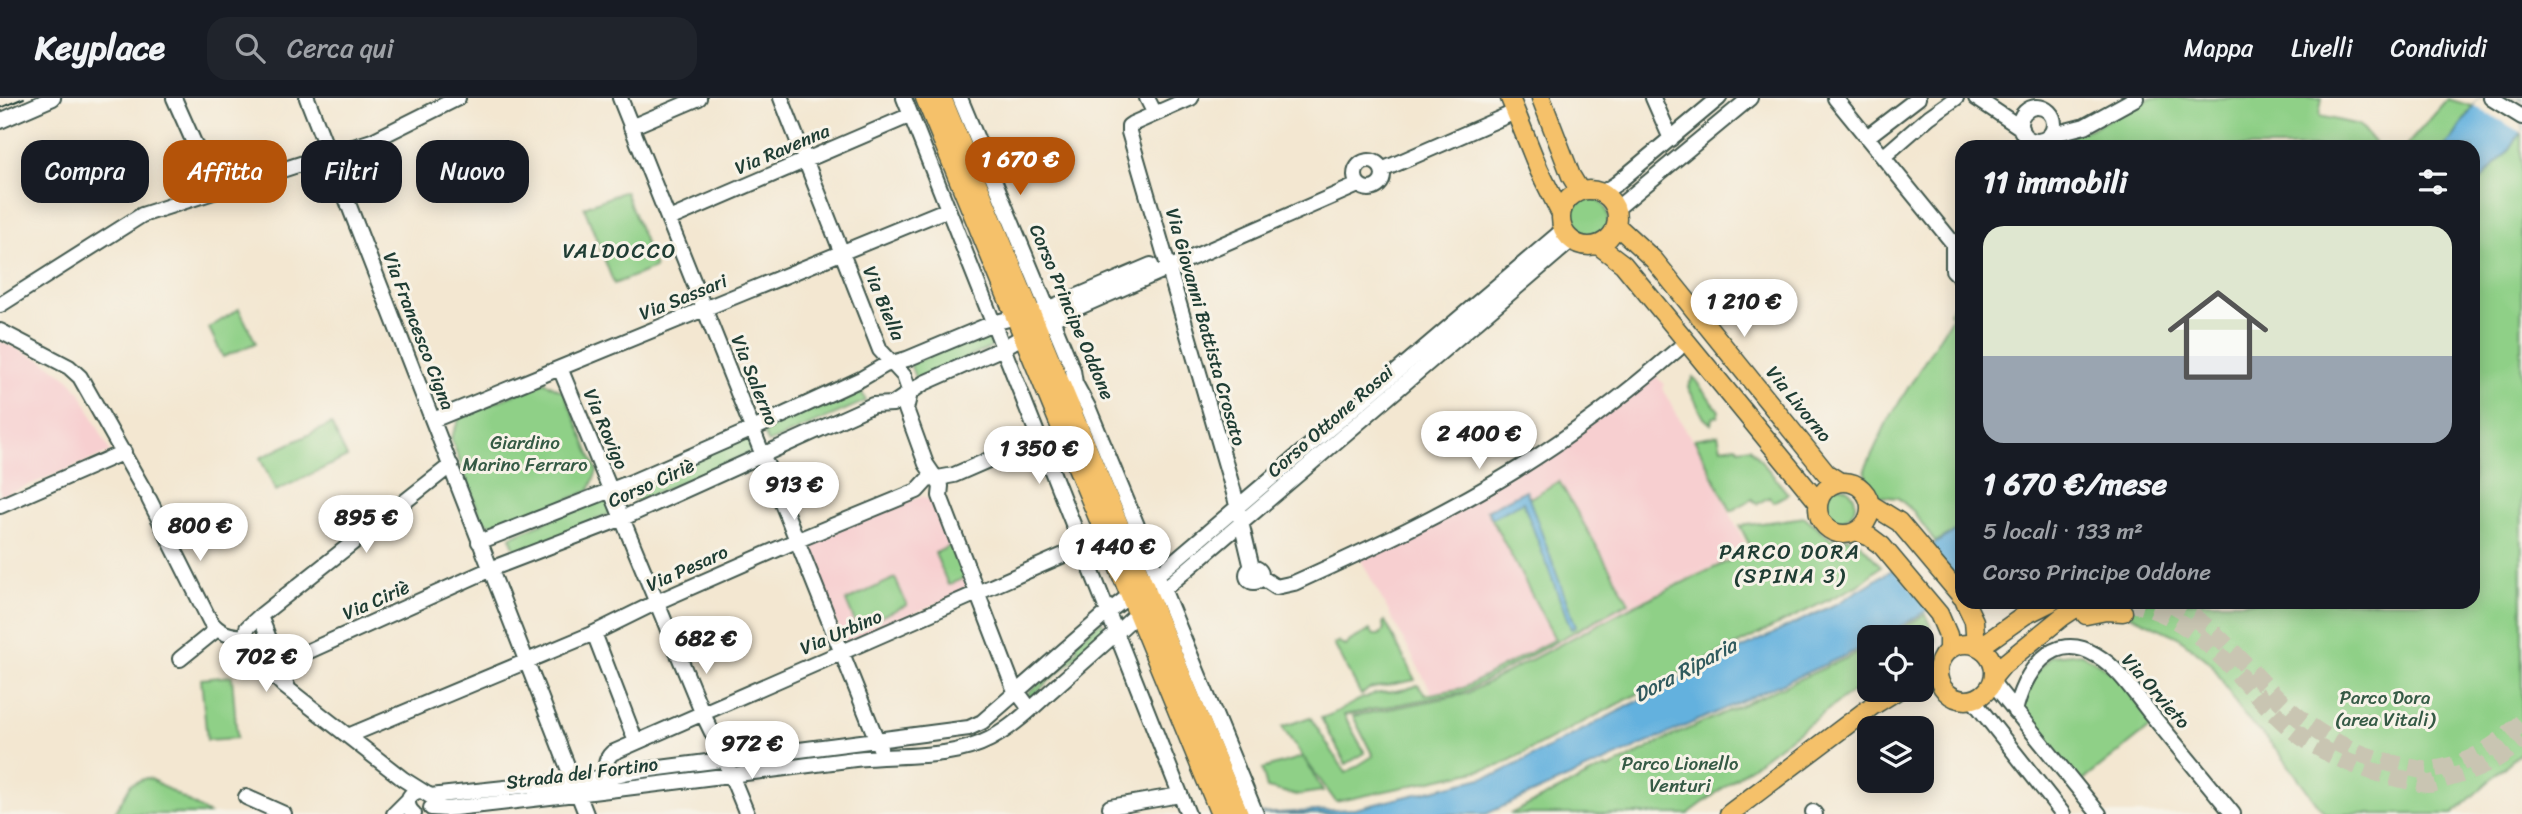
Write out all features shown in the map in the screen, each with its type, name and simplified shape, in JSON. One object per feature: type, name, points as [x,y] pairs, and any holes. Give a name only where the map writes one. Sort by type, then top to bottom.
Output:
[{"type":"main road","name":"Corso Principe Oddone","points":[[925,98],[1034,321]]},
{"type":"main road","name":"Corso Principe Oddone","points":[[943,98],[1143,585],[1157,596],[1232,807]]},
{"type":"main road","points":[[1541,98],[1571,176],[1580,191]]},
{"type":"main road","points":[[1512,105],[1565,228],[1585,246],[1598,245],[1610,237],[1616,217],[1611,200],[1593,190],[1580,191],[1568,200],[1565,228]]},
{"type":"main road","name":"Via Livorno","points":[[1616,217],[1654,260],[1826,473],[1840,482]]},
{"type":"main road","points":[[1598,245],[1623,264],[1818,502]]},
{"type":"main road","points":[[1840,482],[1859,486],[1870,504],[1868,519],[1856,531],[1839,534],[1827,528],[1819,517],[1818,502],[1826,489],[1840,482]]},
{"type":"main road","points":[[1870,504],[1894,517],[1955,588]]},
{"type":"main road","points":[[1856,531],[1876,541],[1939,614],[1948,635],[1944,655],[1934,677]]},
{"type":"main road","name":"Corso Principe Oddone","points":[[1143,585],[1137,615],[1232,807]]},
{"type":"main road","points":[[1968,609],[1974,621],[1976,646],[1988,655],[1992,662],[1993,679]]},
{"type":"main road","points":[[1974,621],[1983,628],[1992,629],[2022,609]]},
{"type":"main road","points":[[1934,661],[1962,644],[1976,646],[1987,642],[2037,609]]},
{"type":"main road","points":[[1934,684],[1956,698],[1973,699],[1987,692],[2003,665],[2074,609]]},
{"type":"main road","points":[[2053,626],[2094,612],[2123,612]]},
{"type":"main road","points":[[1715,814],[1861,702]]},
{"type":"main road","points":[[1729,814],[1878,702]]},
{"type":"street","points":[[0,121],[53,98]]},
{"type":"street","points":[[174,98],[193,140]]},
{"type":"street","name":"Via Francesco Cigna","points":[[299,98],[318,140]]},
{"type":"street","name":"Via Francesco Cigna","points":[[307,98],[321,140]]},
{"type":"street","points":[[374,140],[458,98]]},
{"type":"street","name":"Via Salerno","points":[[620,98],[883,756]]},
{"type":"street","points":[[631,127],[699,98]]},
{"type":"street","name":"Via Biella","points":[[781,98],[880,350],[904,376],[911,393],[906,409],[926,464],[941,486],[940,496],[1016,691],[1030,709]]},
{"type":"street","points":[[904,98],[1188,813]]},
{"type":"street","name":"Corso Principe Oddone","points":[[960,98],[1034,321],[1073,370],[1075,383],[1088,407],[1143,585]]},
{"type":"street","points":[[1147,98],[1155,114],[1191,98]]},
{"type":"street","points":[[1653,98],[1671,139]]},
{"type":"street","points":[[1602,193],[1719,98]]},
{"type":"street","points":[[1616,217],[1750,98]]},
{"type":"street","points":[[1835,98],[1955,248]]},
{"type":"street","points":[[1867,138],[1918,98]]},
{"type":"street","points":[[1883,157],[1929,117],[1956,98]]},
{"type":"street","points":[[1976,98],[2034,139],[2085,126],[2136,98]]},
{"type":"street","points":[[1989,98],[2004,108],[2042,108],[2061,119],[2072,120],[2107,113]]},
{"type":"street","points":[[2491,98],[2522,117]]},
{"type":"street","points":[[1382,170],[1512,105]]},
{"type":"street","points":[[2028,109],[2021,120],[2034,139]]},
{"type":"street","name":"Via Giovanni Battista Crosato","points":[[1155,114],[1132,124],[1128,129],[1256,572],[1276,587],[1294,583],[1456,505],[1552,447],[1678,349]]},
{"type":"street","points":[[2034,139],[2053,129],[2051,114]]},
{"type":"street","name":"Via Ravenna","points":[[669,219],[911,115]]},
{"type":"street","points":[[1364,162],[1377,164],[1382,170],[1383,178],[1377,187],[1364,189],[1357,181],[1358,167],[1364,162]]},
{"type":"street","points":[[1034,321],[1357,181]]},
{"type":"street","points":[[0,305],[142,215],[177,203]]},
{"type":"street","name":"Via Francesco Cigna","points":[[345,203],[586,814]]},
{"type":"street","name":"Via Sassari","points":[[433,421],[948,209]]},
{"type":"street","name":"Corso Ottone Rosai","points":[[1108,611],[1237,507],[1565,228]]},
{"type":"street","name":"Corso Ottone Rosai","points":[[1117,634],[1565,228]]},
{"type":"street","name":"Corso Ciriè","points":[[480,542],[611,491],[753,429],[891,362],[907,359],[993,323],[1034,321]]},
{"type":"street","name":"Corso Ciriè","points":[[490,569],[623,517],[873,405],[894,404],[924,383],[1003,348],[1034,321]]},
{"type":"street","points":[[0,331],[73,370],[91,393],[115,443],[124,452],[203,608],[217,629],[232,637],[246,637]]},
{"type":"street","name":"Via Rovigo","points":[[560,368],[747,814]]},
{"type":"street","name":"Via Pesaro","points":[[348,736],[594,633],[797,540],[917,491],[927,480],[954,475],[1039,438]]},
{"type":"street","points":[[0,506],[124,452]]},
{"type":"street","points":[[394,814],[420,803],[403,779],[288,688],[246,637],[247,628],[450,465]]},
{"type":"street","name":"Via Urbino","points":[[610,783],[606,766],[607,758],[612,753],[1082,547]]},
{"type":"street","name":"Via Ciriè","points":[[272,667],[490,569]]},
{"type":"street","name":"Strada del Fortino","points":[[610,783],[629,772],[969,729],[982,722],[1108,611]]},
{"type":"street","points":[[260,616],[278,659],[272,667]]},
{"type":"street","points":[[180,659],[217,629]]},
{"type":"street","points":[[594,633],[636,742]]},
{"type":"street","name":"Strada del Fortino","points":[[420,803],[610,783],[731,775],[883,756],[953,751],[972,746],[1003,731],[1117,634]]},
{"type":"street","name":"Via Orvieto","points":[[2015,712],[2025,680],[2032,668],[2050,653],[2072,648],[2097,655],[2120,675],[2233,814]]},
{"type":"street","points":[[1993,679],[2015,712],[2099,814]]},
{"type":"street","points":[[1973,699],[2063,814]]},
{"type":"street","points":[[1110,807],[1181,795]]},
{"type":"street","points":[[246,797],[284,814]]},
{"type":"street","name":"Corso Principe Oddone","points":[[1232,807],[1256,814]]},
{"type":"shaded area","points":[[0,341],[44,361],[70,380],[81,393],[110,452],[0,497]]},
{"type":"shaded area","points":[[1654,374],[1664,385],[1662,387],[1681,422],[1692,440],[1694,439],[1748,550],[1632,605],[1464,692],[1434,697],[1360,558],[1413,530]]},
{"type":"shaded area","points":[[922,496],[938,504],[970,589],[845,643],[809,557],[818,538]]},
{"type":"green space","points":[[2150,98],[2322,98],[2319,116],[2359,125],[2372,140],[2052,140],[2090,129]]},
{"type":"green space","points":[[2448,99],[2472,106],[2451,140],[2411,140]]},
{"type":"green space","name":"Parco Dora (area Vitali)","points":[[2521,132],[2522,751],[2453,814],[2325,814],[2278,751],[2241,712],[2211,663],[2178,637],[2119,609],[2480,609],[2480,181],[2509,150]]},
{"type":"green space","points":[[625,191],[655,268],[614,284],[584,207]]},
{"type":"green space","points":[[1588,198],[1602,204],[1608,218],[1602,232],[1588,238],[1574,232],[1568,218],[1574,204]]},
{"type":"green space","points":[[1955,303],[1955,531],[1935,542],[1913,511],[1898,498],[1879,496],[1869,484],[1865,469],[1887,422],[1952,317],[1949,312]]},
{"type":"green space","points":[[239,309],[256,343],[223,357],[209,328]]},
{"type":"green space","points":[[986,332],[992,347],[916,380],[910,364]]},
{"type":"green space","points":[[1693,377],[1719,411],[1717,416],[1712,418],[1711,424],[1704,418],[1688,387]]},
{"type":"green space","name":"Giardino Marino Ferraro","points":[[544,382],[564,392],[597,471],[589,491],[500,527],[482,521],[451,438],[460,417]]},
{"type":"green space","points":[[858,384],[866,401],[768,443],[761,426]]},
{"type":"green space","points":[[331,424],[347,457],[276,491],[260,458]]},
{"type":"green space","points":[[748,434],[755,450],[636,502],[628,485]]},
{"type":"green space","points":[[1718,435],[1721,448],[1750,447],[1788,494],[1773,502],[1769,497],[1757,504],[1752,499],[1731,511],[1694,439]]},
{"type":"green space","points":[[1559,481],[1629,602],[1464,692],[1344,715],[1365,753],[1346,764],[1321,718],[1374,694],[1418,685],[1425,695],[1463,688],[1555,639],[1487,510],[1526,490],[1530,498]]},
{"type":"green space","points":[[1838,486],[1850,491],[1855,503],[1850,515],[1838,520],[1826,515],[1821,503],[1826,491]]},
{"type":"green space","points":[[607,495],[614,512],[517,554],[510,537]]},
{"type":"green space","points":[[1805,517],[1831,539],[1855,538],[1881,566],[1859,585],[1647,689],[1499,766],[1336,802],[1304,758],[1323,791],[1296,795],[1267,788],[1262,769],[1303,757],[1282,727],[1310,717],[1346,773],[1373,756],[1353,716],[1466,694],[1631,607],[1752,550],[1740,526]]},
{"type":"green space","points":[[952,545],[965,578],[948,585],[935,553]]},
{"type":"green space","points":[[895,578],[907,605],[857,627],[846,601]]},
{"type":"green space","points":[[1925,614],[1930,625],[1908,625]]},
{"type":"green space","points":[[1102,621],[1108,637],[1084,659],[1083,651],[1030,698],[1027,694],[1077,650],[1076,642]]},
{"type":"green space","points":[[1385,621],[1415,680],[1369,689],[1361,695],[1334,644],[1339,641],[1346,646],[1370,630],[1374,635],[1379,635],[1384,630]]},
{"type":"green space","name":"Parco Lionello Venturi","points":[[1857,653],[1857,689],[1688,814],[1510,814],[1668,738]]},
{"type":"green space","points":[[2081,653],[2116,675],[2153,725],[2079,784],[2019,711],[2025,685],[2051,656]]},
{"type":"green space","points":[[232,676],[237,738],[207,740],[201,679]]},
{"type":"green space","points":[[146,778],[209,814],[114,814],[131,784]]},
{"type":"water","points":[[2479,98],[2522,98],[2522,130],[2509,150],[2480,181],[2480,140],[2451,140]]},
{"type":"water","points":[[1526,490],[1576,627],[1571,629],[1523,502],[1492,518],[1487,510]]},
{"type":"water","points":[[1955,531],[1955,592],[1903,625],[1857,625],[1857,650],[1486,814],[1259,814],[1355,809],[1498,774],[1703,667],[1838,603]]},
{"type":"pier","points":[[2478,98],[2522,100],[2522,133],[2474,106]]},
{"type":"pier","points":[[1927,543],[1955,582],[1955,596],[1931,611],[1891,566]]},
{"type":"tunnel","points":[[2153,609],[2176,620],[2215,650],[2268,706],[2300,735],[2328,753],[2359,766],[2430,784],[2488,763],[2506,753],[2522,739]]},
{"type":"tunnel","points":[[2181,609],[2221,640],[2281,702],[2309,726],[2349,749],[2393,764],[2421,770],[2455,765],[2480,754],[2522,722]]},
{"type":"tram line","points":[[0,108],[24,98]]},
{"type":"district","name":"VALDOCCO","points":[[620,251]]},
{"type":"district","name":"PARCO DORA (SPINA 3)","points":[[1790,564]]},
{"type":"water label","name":"Dora Riparia","points":[[1685,670]]}]
